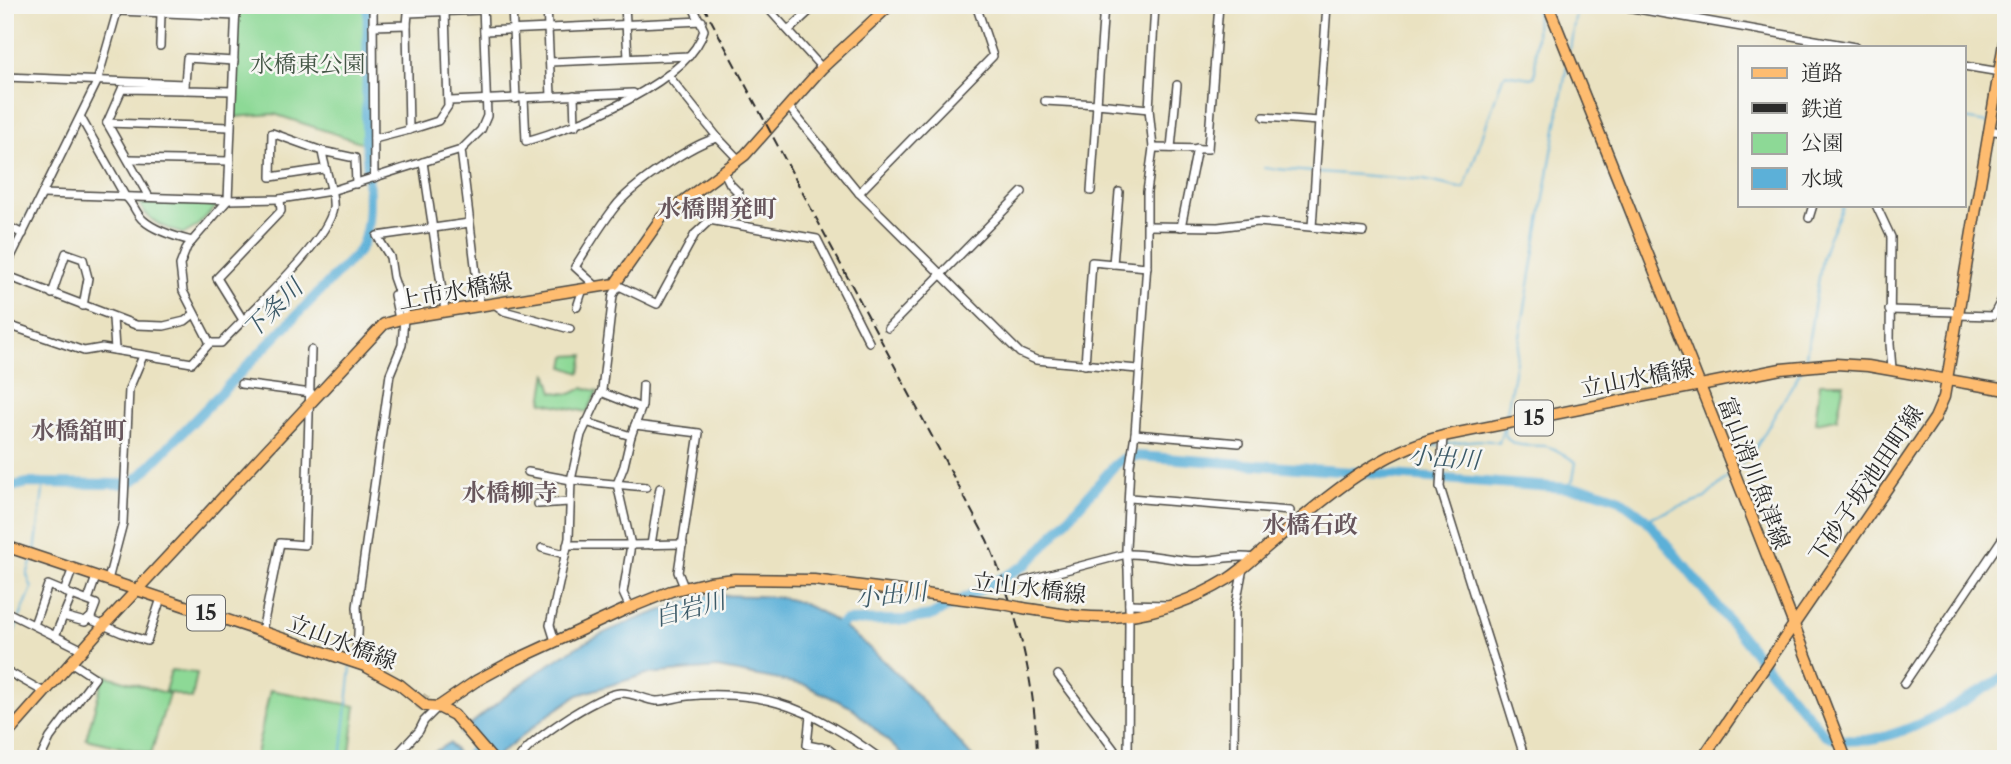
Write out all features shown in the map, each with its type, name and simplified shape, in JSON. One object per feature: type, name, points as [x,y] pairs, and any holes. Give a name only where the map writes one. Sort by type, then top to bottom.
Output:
[{"type":"main road","points":[[616,286],[662,217],[738,160],[771,127],[822,68],[890,5]]},
{"type":"main road","name":"富山滑川魚津線","points":[[1548,5],[1733,466],[1845,756]]},
{"type":"main road","name":"下砂子坂池田町線","points":[[1702,759],[1936,418],[1949,380],[1957,313],[1989,130],[2002,72],[2006,31]]},
{"type":"main road","name":"上市水橋線","points":[[5,737],[311,398],[384,324],[403,318],[616,286]]},
{"type":"main road","name":"立山水橋線","points":[[5,546],[353,662],[377,671],[426,706],[439,707],[476,681],[555,641],[684,587],[735,579],[814,580],[1082,616],[1122,616],[1171,605],[1206,592],[1243,567],[1341,487],[1374,464],[1417,442],[1797,367],[1836,364],[1892,369],[2006,390]]},
{"type":"main road","points":[[439,707],[454,715],[492,759]]},
{"type":"street","points":[[5,9],[12,5]]},
{"type":"street","points":[[210,343],[180,284],[183,256],[192,241],[229,200],[236,5]]},
{"type":"street","points":[[371,180],[374,139],[373,5]]},
{"type":"street","points":[[512,5],[526,141],[575,126],[668,75],[689,56],[702,39],[702,21],[692,5]]},
{"type":"street","points":[[547,5],[551,96]]},
{"type":"street","points":[[625,5],[628,58]]},
{"type":"street","points":[[765,5],[822,68]]},
{"type":"street","points":[[789,30],[816,5]]},
{"type":"street","points":[[859,193],[993,56],[976,5]]},
{"type":"street","points":[[1091,191],[1104,5]]},
{"type":"street","points":[[1155,5],[1149,109],[1153,148],[1147,192],[1147,267],[1135,434],[1130,465],[1126,554],[1129,606],[1171,605]]},
{"type":"street","points":[[1153,148],[1208,149],[1219,5]]},
{"type":"street","points":[[1312,227],[1327,5]]},
{"type":"street","points":[[1615,5],[1849,46]]},
{"type":"street","points":[[5,269],[97,82],[119,8],[161,14],[236,16]]},
{"type":"street","points":[[42,194],[280,199],[357,184],[461,150],[481,130],[487,116],[483,8],[445,12],[408,9],[409,130]]},
{"type":"street","points":[[374,139],[438,121],[450,101],[445,12]]},
{"type":"street","points":[[160,46],[161,14]]},
{"type":"street","points":[[484,32],[702,21]]},
{"type":"street","points":[[373,26],[407,25]]},
{"type":"street","points":[[550,62],[689,56]]},
{"type":"street","points":[[185,87],[187,58],[234,61]]},
{"type":"street","points":[[1966,66],[2002,72]]},
{"type":"street","points":[[668,75],[738,160]]},
{"type":"street","points":[[5,77],[232,91]]},
{"type":"street","points":[[1171,148],[1177,85]]},
{"type":"street","points":[[107,122],[122,89],[185,87]]},
{"type":"street","points":[[450,101],[638,93]]},
{"type":"street","points":[[573,95],[575,126]]},
{"type":"street","points":[[1045,101],[1149,109]]},
{"type":"street","points":[[788,106],[859,193],[1020,353],[1036,360],[1138,369]]},
{"type":"street","points":[[1264,117],[1319,121]]},
{"type":"street","points":[[81,118],[125,196],[132,201],[142,220],[165,232],[192,241]]},
{"type":"street","points":[[107,122],[230,127]]},
{"type":"street","points":[[107,122],[149,197]]},
{"type":"street","points":[[1989,130],[2006,133]]},
{"type":"street","points":[[324,169],[271,177],[272,133],[322,151],[355,159],[357,184]]},
{"type":"street","points":[[597,287],[575,267],[616,205],[690,149],[718,138]]},
{"type":"street","points":[[1181,227],[1197,148]]},
{"type":"street","points":[[461,150],[480,306]]},
{"type":"street","points":[[5,324],[84,351],[102,348],[192,363],[210,343],[221,343],[325,230],[334,205],[322,151]]},
{"type":"street","points":[[129,159],[229,162]]},
{"type":"street","points":[[423,162],[446,311]]},
{"type":"street","points":[[555,641],[550,625],[566,550],[570,480],[586,422],[601,392],[616,286],[657,304],[695,234],[739,193],[724,172]]},
{"type":"street","points":[[888,328],[1023,192]]},
{"type":"street","points":[[1113,264],[1119,192]]},
{"type":"street","points":[[243,320],[217,278],[281,211],[280,199]]},
{"type":"street","points":[[1809,218],[1813,206]]},
{"type":"street","points":[[1876,206],[1891,237],[1889,310],[1892,369]]},
{"type":"street","points":[[709,220],[817,239],[869,342]]},
{"type":"street","points":[[1148,226],[1218,227],[1258,222],[1363,232]]},
{"type":"street","points":[[353,662],[359,629],[356,607],[390,374],[402,345],[403,318],[390,257],[377,236],[469,223]]},
{"type":"street","points":[[5,225],[23,234]]},
{"type":"street","points":[[52,294],[66,253],[83,259],[88,278],[83,306]]},
{"type":"street","points":[[1085,365],[1092,262],[1147,267]]},
{"type":"street","points":[[5,275],[136,325],[164,326],[185,321],[194,314]]},
{"type":"street","points":[[577,307],[583,289]]},
{"type":"street","points":[[394,295],[403,318]]},
{"type":"street","points":[[1889,310],[1993,316],[2001,301]]},
{"type":"street","points":[[494,304],[504,311],[570,329]]},
{"type":"street","points":[[113,318],[114,350]]},
{"type":"street","points":[[262,631],[280,543],[305,545],[311,350]]},
{"type":"street","points":[[108,580],[123,523],[129,389],[143,356]]},
{"type":"street","points":[[241,384],[311,398]]},
{"type":"street","points":[[630,608],[623,593],[631,545],[617,484],[641,408],[643,385]]},
{"type":"street","points":[[601,392],[641,408]]},
{"type":"street","points":[[586,422],[631,436]]},
{"type":"street","points":[[635,425],[699,433],[678,572],[684,587]]},
{"type":"street","points":[[1135,434],[1240,443]]},
{"type":"street","points":[[1443,436],[1440,487],[1525,759]]},
{"type":"street","points":[[528,472],[570,480],[646,487]]},
{"type":"street","points":[[651,544],[660,488]]},
{"type":"street","points":[[1130,498],[1290,511]]},
{"type":"street","points":[[538,504],[569,502]]},
{"type":"street","points":[[1903,684],[2006,533]]},
{"type":"street","points":[[542,548],[566,550],[683,544]]},
{"type":"street","points":[[1024,581],[1126,554],[1142,553],[1188,561],[1212,561],[1241,555],[1253,558]]},
{"type":"street","points":[[1234,759],[1236,609],[1243,567]]},
{"type":"street","points":[[55,636],[63,616],[72,568]]},
{"type":"street","points":[[88,600],[96,576]]},
{"type":"street","points":[[34,625],[48,585],[96,604],[85,622],[63,616]]},
{"type":"street","points":[[89,619],[147,640],[161,598]]},
{"type":"street","points":[[5,611],[83,650]]},
{"type":"street","points":[[1128,759],[1129,619]]},
{"type":"street","points":[[40,759],[50,738],[95,678],[72,663]]},
{"type":"street","points":[[5,670],[44,692]]},
{"type":"street","points":[[1058,675],[1121,759]]},
{"type":"street","points":[[519,759],[537,738],[591,705],[620,692],[656,701],[690,696],[743,697],[777,703],[840,731],[881,759]]},
{"type":"street","points":[[393,759],[439,707]]},
{"type":"street","points":[[810,716],[807,745],[828,749],[841,759]]},
{"type":"street","points":[[820,759],[821,747]]},
{"type":"green space","name":"水橋東公園","points":[[236,5],[368,5],[366,144],[274,114],[234,117]]},
{"type":"green space","points":[[139,203],[220,203],[196,227],[184,234],[157,223]]},
{"type":"green space","points":[[584,355],[580,373],[564,367],[566,356]]},
{"type":"green space","points":[[547,372],[553,392],[571,394],[583,388],[598,391],[587,412],[542,402]]},
{"type":"green space","points":[[1820,383],[1844,383],[1837,419],[1815,423]]},
{"type":"green space","points":[[171,670],[197,673],[192,699],[165,691]]},
{"type":"green space","points":[[104,675],[169,694],[151,754],[86,739]]},
{"type":"green space","points":[[270,690],[356,706],[349,759],[255,759]]},
{"type":"water","points":[[706,595],[782,598],[808,606],[834,620],[886,664],[974,759],[907,759],[851,707],[805,685],[717,668],[647,674],[578,695],[493,759],[482,759],[460,733],[531,677],[577,647],[624,624]]},
{"type":"water","points":[[449,743],[462,759],[422,759]]},
{"type":"waterway","name":"下条川","points":[[5,488],[28,483],[120,484],[133,481],[359,251],[369,210],[366,135],[368,5]]},
{"type":"waterway","points":[[1319,172],[1424,180],[1464,189],[1505,74],[1531,78],[1535,76],[1537,5]]},
{"type":"waterway","points":[[1570,49],[1577,5]]},
{"type":"waterway","points":[[94,78],[100,60]]},
{"type":"waterway","points":[[1506,418],[1567,65]]},
{"type":"waterway","points":[[1966,119],[1987,123]]},
{"type":"waterway","points":[[1993,124],[2006,127]]},
{"type":"waterway","points":[[1264,168],[1313,172]]},
{"type":"waterway","points":[[1805,362],[1822,259],[1844,206]]},
{"type":"waterway","points":[[21,229],[31,209]]},
{"type":"waterway","points":[[367,231],[375,237]]},
{"type":"waterway","points":[[5,260],[18,234]]},
{"type":"waterway","points":[[396,349],[400,324]]},
{"type":"waterway","points":[[1737,468],[1754,451],[1801,370]]},
{"type":"waterway","points":[[1504,427],[1508,440],[1513,443],[1549,447],[1576,462],[1573,480],[1566,488]]},
{"type":"waterway","points":[[1444,444],[1479,440],[1499,443],[1503,429]]},
{"type":"waterway","points":[[1423,447],[1438,445]]},
{"type":"waterway","name":"小出川","points":[[828,632],[846,621],[904,620],[931,616],[1024,566],[1114,466],[1123,459],[1138,456],[1593,490],[1618,498],[1646,519],[1824,734],[1846,740],[1869,740],[1893,734],[1942,713],[2006,676]]},
{"type":"waterway","points":[[1382,473],[1386,465],[1393,460]]},
{"type":"waterway","points":[[1646,519],[1705,498],[1731,474]]},
{"type":"waterway","points":[[35,552],[44,483]]},
{"type":"waterway","points":[[20,617],[32,588],[27,575],[32,560]]},
{"type":"waterway","points":[[9,668],[11,641],[18,622]]},
{"type":"waterway","points":[[341,759],[351,667]]},
{"type":"waterway","points":[[5,698],[9,693],[9,677]]},
{"type":"waterway","name":"白岩川","points":[[465,759],[483,741]]},
{"type":"tunnel","points":[[418,709],[427,695]]},
{"type":"railway","points":[[703,5],[987,540],[998,566],[1023,647],[1033,702],[1037,759]]},
{"type":"district","name":"水橋開発町","points":[[717,209]]},
{"type":"district","name":"水橋舘町","points":[[79,431]]},
{"type":"district","name":"水橋柳寺","points":[[510,493]]},
{"type":"district","name":"水橋石政","points":[[1310,525]]}]
